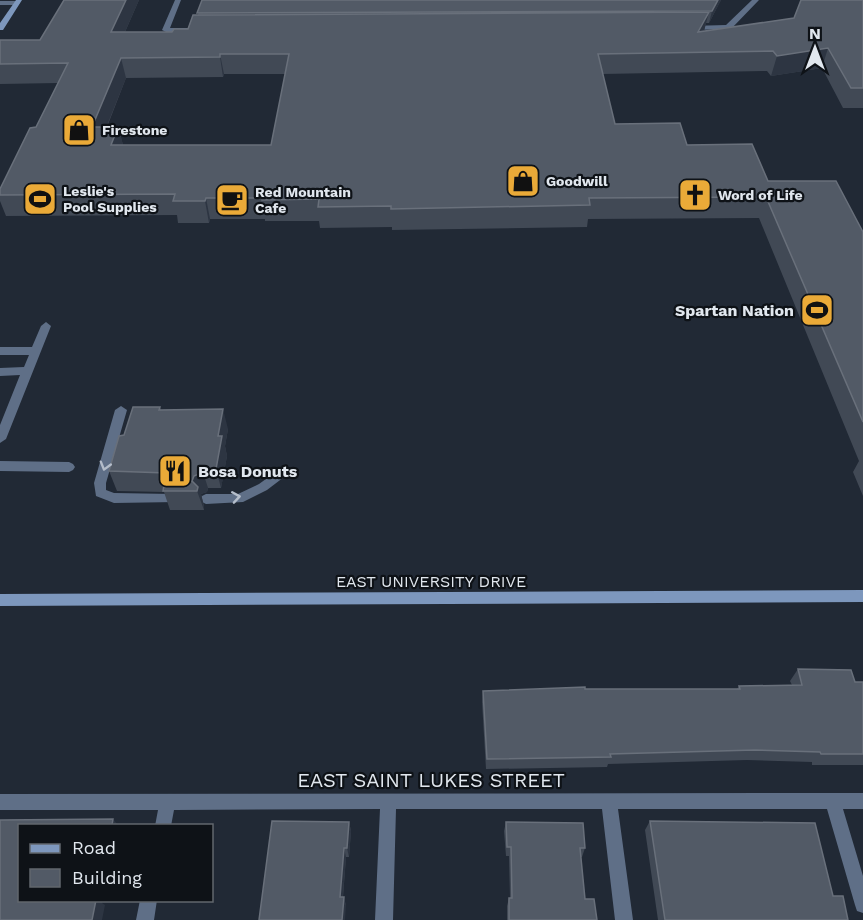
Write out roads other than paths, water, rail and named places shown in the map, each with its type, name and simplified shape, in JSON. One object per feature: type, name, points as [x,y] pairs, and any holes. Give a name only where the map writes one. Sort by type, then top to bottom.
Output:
[{"type":"main road","points":[[0,28],[18,2]]},
{"type":"main road","name":"EAST UNIVERSITY DRIVE","points":[[0,600],[863,596]]},
{"type":"street","points":[[178,0],[166,30],[202,30]]},
{"type":"street","points":[[680,28],[728,27],[756,0]]},
{"type":"street","points":[[0,3],[18,2]]},
{"type":"street","points":[[0,439],[46,326]]},
{"type":"street","points":[[0,351],[35,351]]},
{"type":"street","points":[[0,372],[27,371]]},
{"type":"street","points":[[121,410],[100,483],[100,493],[114,498],[173,499]]},
{"type":"street","points":[[0,466],[69,467]]},
{"type":"street","points":[[206,499],[239,499],[263,487],[284,471]]},
{"type":"street","points":[[384,920],[388,801]]},
{"type":"street","points":[[609,801],[624,920]]},
{"type":"street","points":[[834,801],[863,905]]},
{"type":"street","name":"EAST SAINT LUKES STREET","points":[[0,802],[863,801]]},
{"type":"street","points":[[163,824],[167,802]]},
{"type":"street","points":[[145,920],[149,902]]},
{"type":"place","name":"Firestone","points":[[79,130]]},
{"type":"place","name":"Goodwill","points":[[523,181]]},
{"type":"place","name":"Word of Life","points":[[695,195]]},
{"type":"place","name":"Leslie's Pool Supplies","points":[[40,199]]},
{"type":"place","name":"Red Mountain Cafe","points":[[232,200]]},
{"type":"place","name":"Spartan Nation","points":[[817,310]]},
{"type":"place","name":"Bosa Donuts","points":[[175,471]]}]
